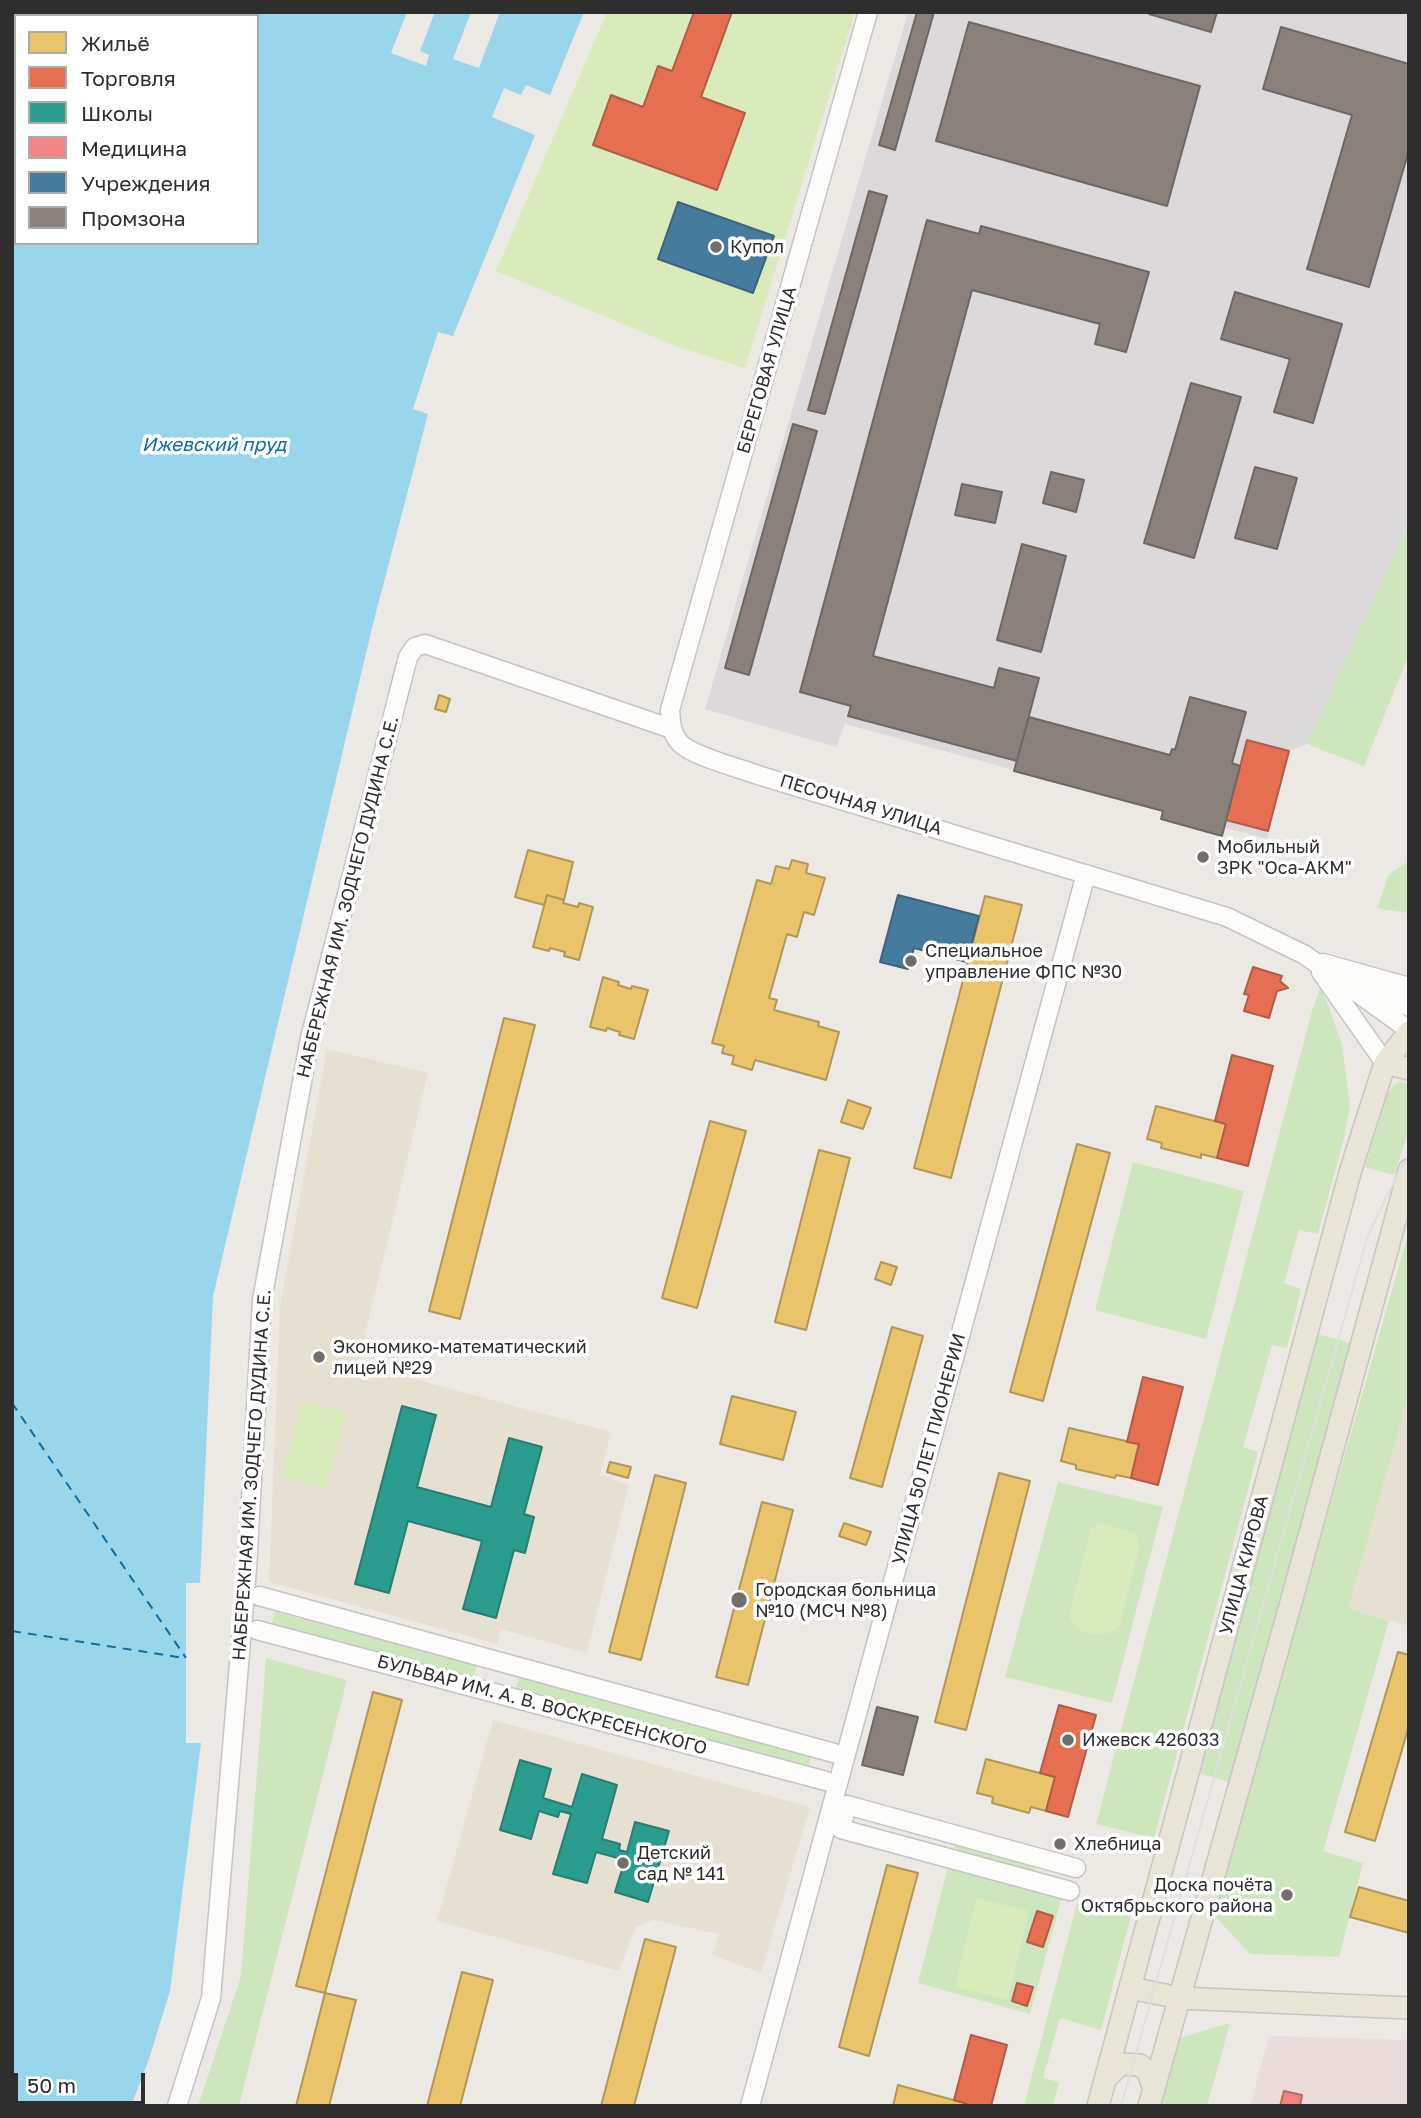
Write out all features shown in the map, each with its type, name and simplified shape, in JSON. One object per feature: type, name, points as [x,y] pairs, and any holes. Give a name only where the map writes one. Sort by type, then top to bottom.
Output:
[{"type":"main road","name":"УЛИЦА КИРОВА","points":[[1098,2106],[1350,1169],[1385,1063],[1409,1031]]},
{"type":"main road","points":[[1385,1063],[1409,1069]]},
{"type":"main road","points":[[1152,2098],[1294,1594],[1409,1170]]},
{"type":"main road","points":[[1130,1988],[1180,1998],[1409,2008]]},
{"type":"main road","points":[[1105,2078],[1121,2064],[1140,2065],[1148,2073],[1152,2098]]},
{"type":"street","name":"БЕРЕГОВАЯ УЛИЦА","points":[[672,729],[670,710],[868,12]]},
{"type":"street","name":"ПЕСОЧНАЯ УЛИЦА","points":[[415,647],[425,644],[672,729],[678,742],[689,750],[737,767],[1227,917],[1292,947],[1409,1031]]},
{"type":"street","name":"НАБЕРЕЖНАЯ ИМ. ЗОДЧЕГО ДУДИНА С.Е.","points":[[177,2106],[211,1998],[247,1569],[262,1300],[310,1038],[408,657],[415,647]]},
{"type":"street","name":"УЛИЦА 50 ЛЕТ ПИОНЕРИИ","points":[[750,2106],[1086,874]]},
{"type":"street","name":"ПЕСОЧНАЯ УЛИЦА","points":[[1313,961],[1409,986]]},
{"type":"street","name":"ПЕСОЧНАЯ УЛИЦА","points":[[1313,961],[1409,1007]]},
{"type":"street","name":"ПЕСОЧНАЯ УЛИЦА","points":[[1313,961],[1385,1063]]},
{"type":"street","points":[[258,1596],[834,1753]]},
{"type":"street","name":"БУЛЬВАР ИМ. А. В. ВОСКРЕСЕНСКОГО","points":[[257,1630],[826,1781]]},
{"type":"street","points":[[1070,1891],[841,1829],[847,1805],[1076,1868]]},
{"type":"shaded area","points":[[908,12],[1409,12],[1409,523],[1307,744],[1289,751],[1267,839],[845,724],[836,747],[705,709]]},
{"type":"shaded area","name":"Экономико-математический лицей №29","points":[[327,1049],[428,1073],[358,1364],[611,1432],[600,1475],[629,1485],[587,1653],[501,1629],[497,1644],[269,1582],[280,1306]]},
{"type":"shaded area","points":[[1409,1394],[1409,1626],[1347,1608]]},
{"type":"shaded area","name":"Детский сад № 141","points":[[493,1720],[810,1807],[761,1973],[712,1955],[719,1934],[653,1920],[635,1928],[619,1971],[437,1921]]},
{"type":"shaded area","points":[[1269,2036],[1409,2040],[1409,2106],[1250,2106]]},
{"type":"green space","points":[[607,12],[855,12],[745,368],[678,347],[496,271]]},
{"type":"green space","points":[[1409,523],[1409,654],[1364,766],[1307,744]]},
{"type":"green space","points":[[1409,861],[1409,913],[1377,908],[1389,874]]},
{"type":"green space","points":[[1321,986],[1342,1044],[1350,1106],[1344,1138],[1318,1234],[1299,1230],[1284,1283],[1301,1289],[1287,1348],[1272,1345],[1243,1447],[1258,1452],[1154,1838],[1096,1824],[1312,1011]]},
{"type":"green space","points":[[1400,1082],[1409,1084],[1409,1129],[1394,1175],[1365,1167],[1387,1095],[1394,1085]]},
{"type":"green space","points":[[1133,1162],[1244,1191],[1206,1339],[1095,1310]]},
{"type":"green space","points":[[1409,1231],[1409,1394],[1348,1608],[1389,1621],[1323,1851],[1363,1863],[1339,1957],[1250,1954],[1213,1914]]},
{"type":"green space","points":[[1317,1334],[1355,1344],[1233,1783],[1195,1772]]},
{"type":"green space","points":[[302,1401],[346,1413],[326,1489],[282,1478]]},
{"type":"green space","points":[[1058,1482],[1163,1507],[1112,1703],[1005,1677]]},
{"type":"green space","points":[[1102,1523],[1136,1534],[1140,1544],[1120,1625],[1111,1632],[1099,1635],[1081,1631],[1069,1616],[1091,1528]]},
{"type":"green space","points":[[275,1612],[477,1665],[473,1679],[272,1625]]},
{"type":"green space","points":[[266,1658],[347,1680],[239,2106],[198,2106],[241,1976]]},
{"type":"green space","points":[[519,1677],[812,1754],[808,1768],[515,1691]]},
{"type":"green space","points":[[956,1841],[1037,1863],[1034,1875],[952,1853]]},
{"type":"green space","points":[[950,1859],[1064,1889],[1030,2014],[918,1983]]},
{"type":"green space","points":[[976,1898],[1029,1911],[1008,2000],[955,1987]]},
{"type":"green space","points":[[1077,1903],[1131,1916],[1101,2030],[1060,2018],[1043,2078],[1059,2082],[1053,2106],[1024,2106]]},
{"type":"green space","points":[[1230,2023],[1207,2106],[1161,2106],[1179,2038]]},
{"type":"water","name":"Ижевский пруд","points":[[12,12],[584,12],[550,95],[526,85],[521,95],[504,88],[492,117],[535,135],[453,336],[438,332],[413,409],[428,414],[373,624],[213,1296],[200,1583],[186,1584],[186,1743],[201,1743],[170,1991],[131,2106],[12,2106]]},
{"type":"pier","points":[[407,12],[435,12],[420,51],[429,55],[426,66],[391,53]]},
{"type":"pier","points":[[471,12],[500,12],[479,68],[453,59]]},
{"type":"pier","points":[[186,1583],[200,1583],[200,1587],[189,1587],[190,1740],[201,1740],[201,1743],[186,1743]]},
{"type":"building: Жильё","points":[[439,695],[450,699],[446,712],[435,709]]},
{"type":"building: Жильё","points":[[528,850],[573,862],[564,900],[547,895],[544,905],[515,897]]},
{"type":"building: Жильё","points":[[792,860],[808,864],[806,873],[825,878],[814,915],[804,912],[797,937],[787,934],[769,998],[777,1000],[774,1010],[819,1022],[818,1026],[839,1032],[826,1080],[755,1060],[752,1070],[732,1064],[734,1056],[722,1053],[724,1046],[712,1043],[757,880],[771,884],[776,866],[789,869]]},
{"type":"building: Жильё","points":[[547,895],[578,907],[579,903],[593,907],[579,960],[564,956],[565,952],[533,947]]},
{"type":"building: Жильё","points":[[985,896],[1022,905],[951,1178],[914,1168]]},
{"type":"building: Жильё","points":[[603,977],[631,989],[632,986],[648,990],[634,1039],[607,1028],[606,1031],[590,1027]]},
{"type":"building: Жильё","points":[[504,1018],[535,1025],[460,1319],[429,1311]]},
{"type":"building: Жильё","points":[[848,1100],[871,1108],[863,1129],[841,1122]]},
{"type":"building: Жильё","points":[[1156,1106],[1226,1124],[1217,1158],[1201,1154],[1201,1158],[1161,1148],[1162,1143],[1147,1139]]},
{"type":"building: Жильё","points":[[710,1121],[746,1131],[697,1308],[662,1298]]},
{"type":"building: Жильё","points":[[1077,1144],[1110,1153],[1043,1401],[1010,1392]]},
{"type":"building: Жильё","points":[[819,1150],[850,1158],[806,1330],[775,1322]]},
{"type":"building: Жильё","points":[[881,1262],[897,1267],[891,1285],[875,1279]]},
{"type":"building: Жильё","points":[[892,1327],[923,1336],[882,1487],[850,1478]]},
{"type":"building: Жильё","points":[[732,1396],[796,1412],[783,1460],[720,1444]]},
{"type":"building: Жильё","points":[[1069,1428],[1139,1444],[1131,1478],[1116,1475],[1115,1478],[1076,1469],[1076,1465],[1061,1461]]},
{"type":"building: Жильё","points":[[610,1462],[631,1467],[628,1478],[607,1472]]},
{"type":"building: Жильё","points":[[999,1473],[1030,1481],[966,1730],[935,1722]]},
{"type":"building: Жильё","points":[[655,1475],[686,1483],[641,1660],[609,1652]]},
{"type":"building: Жильё","points":[[762,1502],[793,1510],[748,1685],[716,1677]]},
{"type":"building: Жильё","points":[[844,1523],[871,1532],[866,1545],[839,1536]]},
{"type":"building: Жильё","points":[[1398,1652],[1409,1655],[1409,1726],[1375,1841],[1345,1832]]},
{"type":"building: Жильё","points":[[373,1692],[402,1700],[325,1993],[296,1986]]},
{"type":"building: Жильё","points":[[986,1759],[1055,1777],[1046,1811],[1031,1807],[1029,1813],[992,1803],[993,1797],[977,1793]]},
{"type":"building: Жильё","points":[[887,1865],[918,1873],[869,2056],[839,2047]]},
{"type":"building: Жильё","points":[[1359,1887],[1409,1901],[1409,1933],[1350,1917]]},
{"type":"building: Жильё","points":[[645,1939],[676,1947],[634,2106],[601,2106]]},
{"type":"building: Жильё","points":[[462,1972],[493,1980],[460,2106],[427,2106]]},
{"type":"building: Жильё","points":[[325,1993],[356,2000],[329,2106],[296,2106]]},
{"type":"building: Жильё","points":[[898,2085],[968,2104],[893,2106]]},
{"type":"building: Торговля","points":[[694,12],[732,12],[701,97],[745,113],[717,190],[593,145],[611,95],[643,107],[658,66],[672,71]]},
{"type":"building: Торговля","points":[[1247,740],[1289,751],[1268,831],[1226,820]]},
{"type":"building: Торговля","points":[[1253,967],[1282,976],[1280,981],[1288,988],[1277,991],[1269,1018],[1244,1011],[1249,995],[1244,994]]},
{"type":"building: Торговля","points":[[1232,1055],[1273,1066],[1248,1166],[1217,1158],[1226,1124],[1215,1121]]},
{"type":"building: Торговля","points":[[1143,1377],[1183,1387],[1158,1485],[1131,1478],[1139,1444],[1127,1442]]},
{"type":"building: Торговля","points":[[1059,1705],[1096,1715],[1068,1817],[1046,1811],[1055,1777],[1040,1773]]},
{"type":"building: Торговля","points":[[1037,1911],[1053,1916],[1043,1947],[1027,1942]]},
{"type":"building: Торговля","points":[[1017,1983],[1033,1987],[1027,2006],[1012,2001]]},
{"type":"building: Торговля","points":[[971,2035],[1007,2045],[991,2106],[967,2106],[968,2104],[954,2100]]},
{"type":"building: Школы","points":[[402,1406],[436,1415],[417,1487],[491,1507],[509,1438],[542,1447],[524,1514],[534,1517],[525,1553],[514,1550],[496,1618],[463,1609],[482,1541],[408,1521],[389,1593],[355,1584]]},
{"type":"building: Школы","points":[[520,1760],[551,1769],[543,1798],[572,1807],[582,1774],[617,1785],[602,1839],[620,1844],[619,1850],[627,1852],[635,1822],[669,1831],[648,1902],[615,1892],[625,1860],[596,1852],[587,1883],[553,1874],[571,1814],[560,1811],[558,1817],[539,1811],[531,1839],[500,1830]]},
{"type":"building: Медицина","points":[[1284,2091],[1302,2095],[1300,2106],[1280,2106]]},
{"type":"building: Учреждения","name":"Купол","points":[[678,202],[774,236],[753,293],[658,259]]},
{"type":"building: Учреждения","points":[[898,895],[979,916],[967,962],[914,948],[908,969],[880,962]]},
{"type":"building: Промзона","points":[[917,12],[934,12],[895,150],[879,145]]},
{"type":"building: Промзона","points":[[1149,12],[1217,12],[1211,32]]},
{"type":"building: Промзона","points":[[969,22],[1200,86],[1167,206],[936,141]]},
{"type":"building: Промзона","points":[[1281,27],[1409,64],[1409,150],[1369,287],[1307,269],[1352,115],[1263,89]]},
{"type":"building: Промзона","points":[[869,191],[887,196],[825,414],[808,410]]},
{"type":"building: Промзона","points":[[927,220],[979,234],[981,226],[1149,272],[1126,352],[1095,344],[1100,324],[972,290],[873,656],[994,688],[999,668],[1039,678],[1017,761],[848,716],[851,706],[800,692]]},
{"type":"building: Промзона","points":[[1235,292],[1342,324],[1313,423],[1274,412],[1290,359],[1221,339]]},
{"type":"building: Промзона","points":[[1191,383],[1241,397],[1194,558],[1144,543]]},
{"type":"building: Промзона","points":[[793,424],[817,431],[749,675],[725,668]]},
{"type":"building: Промзона","points":[[1255,467],[1297,478],[1277,549],[1235,538]]},
{"type":"building: Промзона","points":[[1051,472],[1084,480],[1076,512],[1043,503]]},
{"type":"building: Промзона","points":[[962,484],[1002,492],[995,523],[955,515]]},
{"type":"building: Промзона","points":[[1022,544],[1066,556],[1041,652],[997,640]]},
{"type":"building: Промзона","points":[[1190,697],[1246,712],[1232,763],[1240,766],[1222,836],[1161,819],[1163,811],[1014,771],[1029,717],[1170,755],[1172,749],[1175,750]]},
{"type":"building: Промзона","points":[[877,1707],[918,1717],[903,1775],[862,1765]]},
{"type":"ferry route","points":[[12,1403],[186,1658]]},
{"type":"ferry route","points":[[12,1631],[184,1658]]},
{"type":"tram line","points":[[1121,2106],[1368,1235],[1400,1169],[1409,1159]]},
{"type":"place","name":"Купол","points":[[716,247]]},
{"type":"place","name":"Мобильный ЗРК \"Оса-АКМ\"","points":[[1203,857]]},
{"type":"place","name":"Специальное управление ФПС №30","points":[[911,961]]},
{"type":"place","name":"Экономико-математический лицей №29","points":[[319,1357]]},
{"type":"place","name":"Городская больница №10 (МСЧ №8)","points":[[739,1600]]},
{"type":"place","name":"Ижевск 426033","points":[[1068,1740]]},
{"type":"place","name":"Хлебница","points":[[1060,1844]]},
{"type":"place","name":"Детский сад № 141","points":[[623,1863]]},
{"type":"place","name":"Доска почёта Октябрьского района","points":[[1287,1895]]}]
